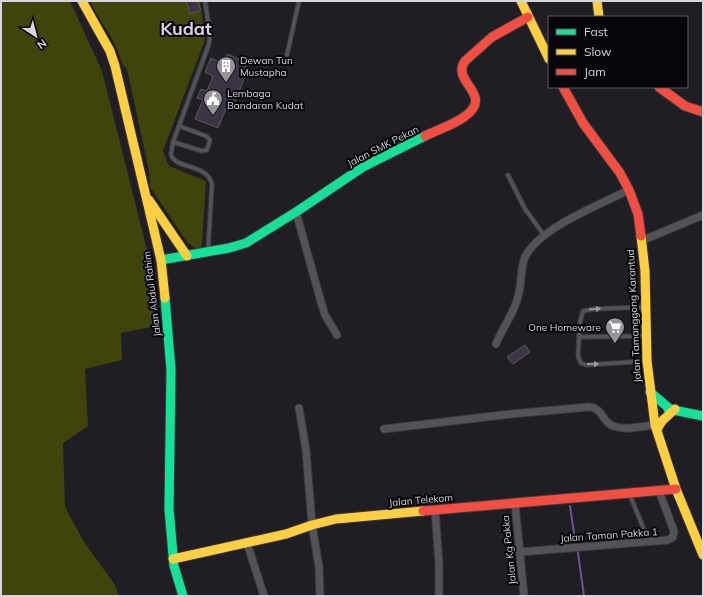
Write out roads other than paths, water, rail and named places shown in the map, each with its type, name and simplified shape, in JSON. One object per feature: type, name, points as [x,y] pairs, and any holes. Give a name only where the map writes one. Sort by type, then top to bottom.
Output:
[{"type":"main road","name":"Jalan Abdul Rahim","points":[[82,1],[110,51],[115,66],[161,260],[168,322],[170,370],[170,531],[173,559],[183,596]]},
{"type":"main road","points":[[521,1],[548,57]]},
{"type":"main road","points":[[596,1],[599,16]]},
{"type":"main road","name":"Jalan SMK Pekan","points":[[161,260],[229,248],[246,243],[296,212],[363,167],[455,122],[470,113],[477,101],[462,74],[461,70],[463,62],[490,38],[505,28],[528,17]]},
{"type":"main road","name":"Jalan Tamanggong Karantud","points":[[564,88],[584,123],[620,173],[630,190],[638,214],[645,271],[646,361],[656,427],[676,489],[703,555]]},
{"type":"main road","points":[[660,88],[685,106],[703,112]]},
{"type":"main road","points":[[146,195],[187,256]]},
{"type":"main road","points":[[650,392],[673,409]]},
{"type":"main road","points":[[653,406],[703,416]]},
{"type":"main road","points":[[656,427],[673,409]]},
{"type":"main road","name":"Jalan Telekom","points":[[173,559],[297,531],[312,525],[336,519],[676,489]]},
{"type":"street","points":[[496,344],[519,296],[524,259],[530,250],[544,235],[560,225],[630,190]]},
{"type":"street","points":[[296,212],[323,308],[330,324],[338,335]]},
{"type":"street","points":[[641,240],[703,215]]},
{"type":"street","points":[[384,429],[511,414],[589,407],[594,407],[614,426],[623,428],[656,427]]},
{"type":"street","points":[[299,408],[306,450],[312,525],[319,567],[320,596]]},
{"type":"street","name":"Jalan Taman Pakka 1","points":[[520,552],[668,540],[674,535],[673,527],[659,491]]},
{"type":"street","name":"Jalan Kg Pakka","points":[[515,503],[524,596]]},
{"type":"street","points":[[435,510],[439,564],[439,596]]},
{"type":"street","points":[[247,543],[264,596]]},
{"type":"lane","points":[[205,1],[210,34],[209,44],[173,142],[171,155],[173,159],[204,172],[211,181],[208,252]]},
{"type":"lane","points":[[286,55],[298,1]]},
{"type":"lane","points":[[173,142],[202,151],[207,150],[209,145],[210,140],[206,136],[179,126]]},
{"type":"lane","points":[[508,175],[524,209],[544,235]]},
{"type":"lane","points":[[646,306],[585,310],[581,314],[578,356],[581,363],[598,364],[646,361]]},
{"type":"lane","points":[[580,337],[646,336]]},
{"type":"lane","points":[[630,493],[650,542]]},
{"type":"waterway","points":[[570,506],[575,540]]},
{"type":"waterway","points":[[578,553],[584,596]]},
{"type":"place","name":"Dewan Tun Mustapha","points":[[226,83]]},
{"type":"place","name":"Lembaga Bandaran Kudat","points":[[213,116]]},
{"type":"place","name":"One Homeware","points":[[615,344]]},
{"type":"district","name":"Kudat","points":[[186,28]]}]
